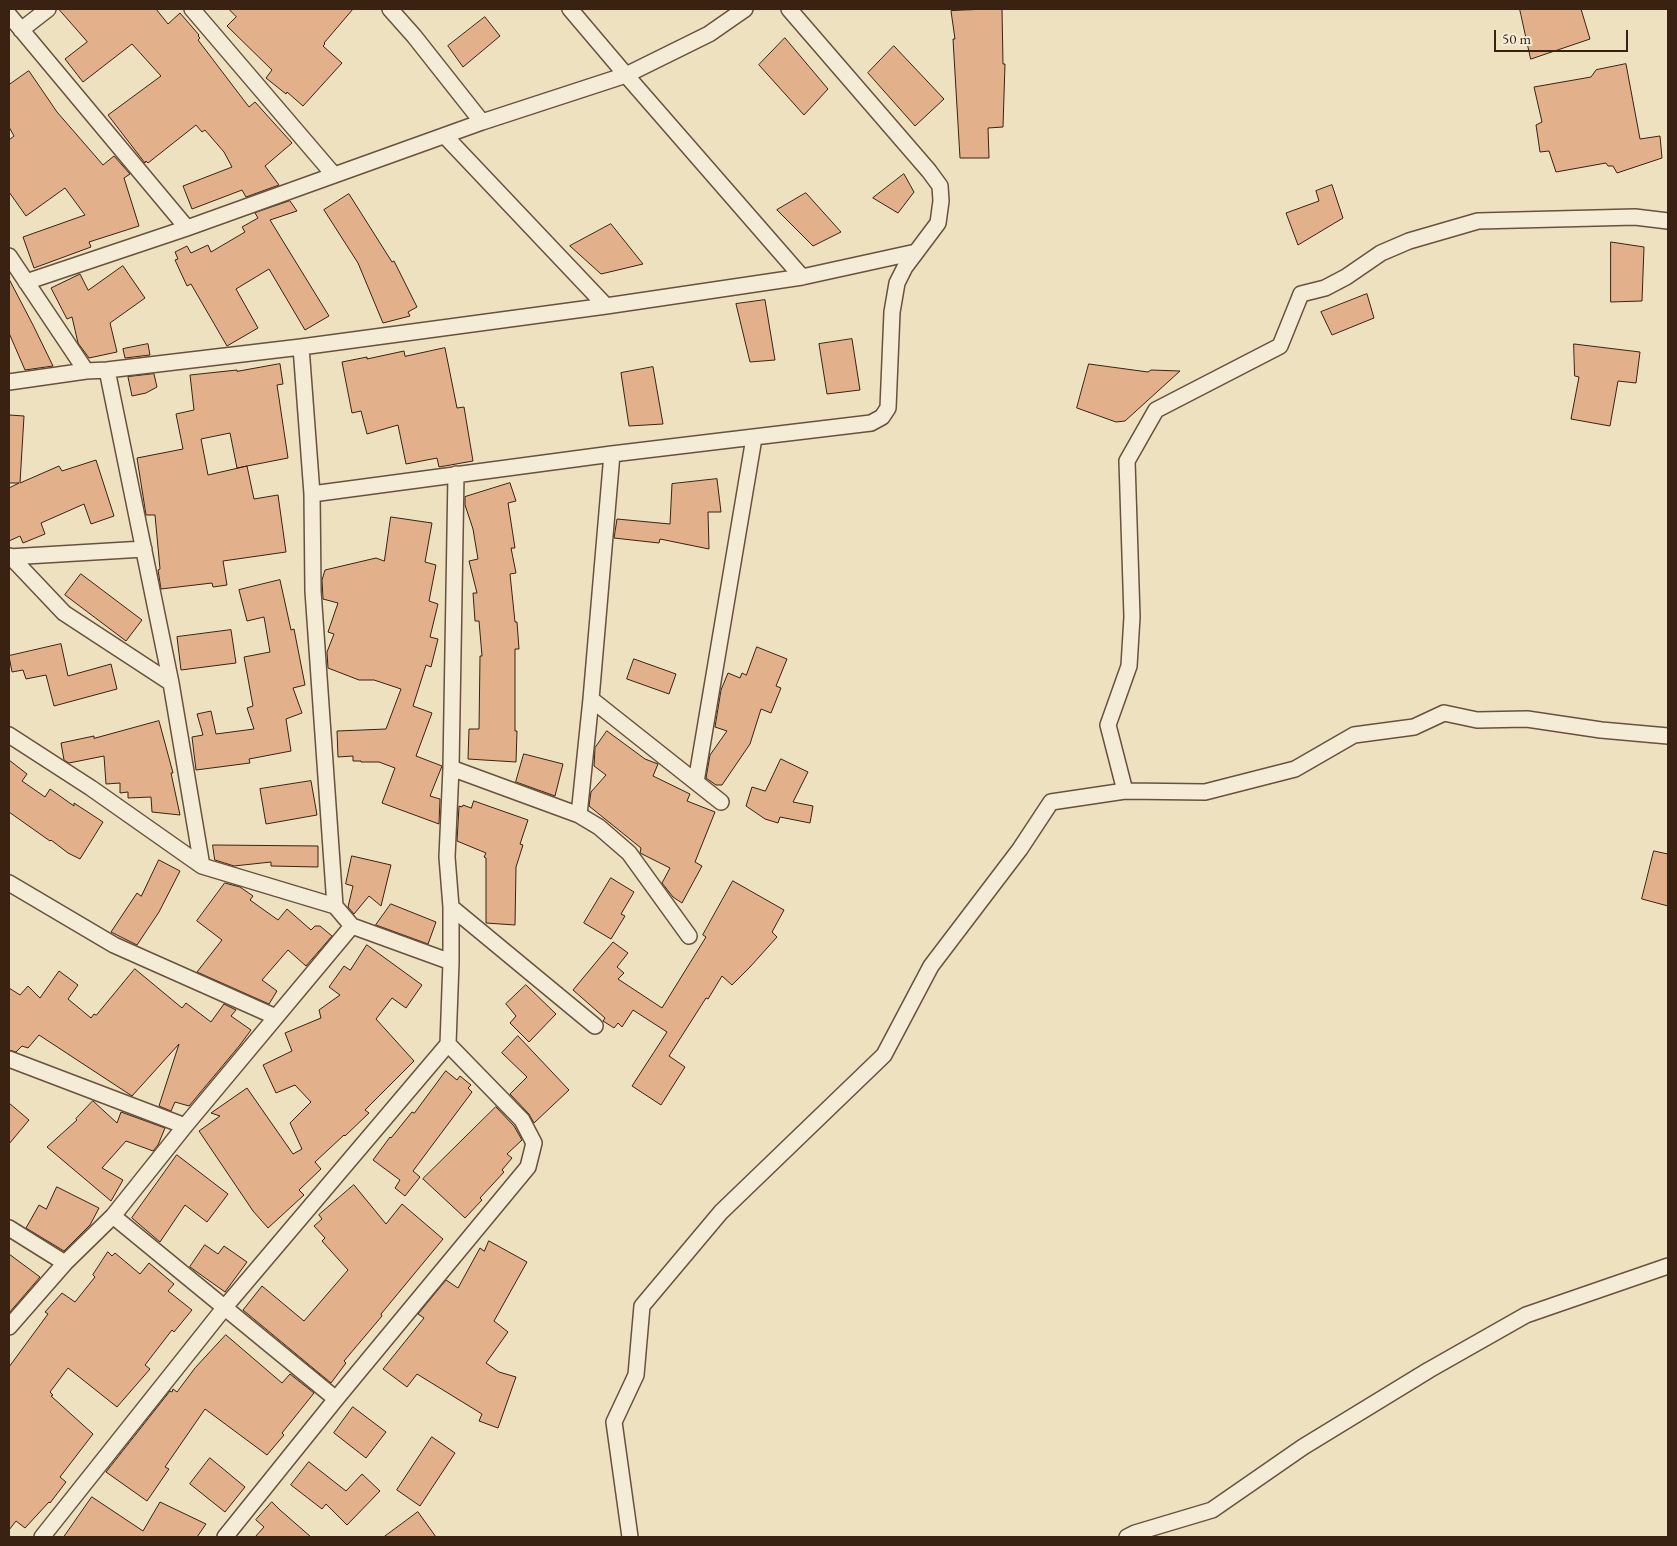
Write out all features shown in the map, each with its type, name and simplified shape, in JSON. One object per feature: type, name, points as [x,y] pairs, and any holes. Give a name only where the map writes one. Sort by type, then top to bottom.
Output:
[{"type":"street","points":[[21,30],[48,9]]},
{"type":"street","points":[[192,9],[334,175]]},
{"type":"street","points":[[390,9],[414,36],[482,122]]},
{"type":"street","points":[[570,9],[802,277]]},
{"type":"street","points":[[26,282],[187,228],[482,122],[626,75],[709,34],[744,9]]},
{"type":"street","points":[[312,494],[612,454],[871,423],[882,417],[888,408],[892,312],[897,283],[905,267],[938,222],[942,201],[940,186],[789,9]]},
{"type":"street","points":[[9,15],[187,228]]},
{"type":"street","points":[[445,136],[606,306]]},
{"type":"street","points":[[1124,791],[1108,725],[1129,666],[1132,617],[1127,461],[1156,410],[1280,346],[1301,294],[1325,288],[1381,253],[1409,241],[1478,222],[1635,218],[1668,220]]},
{"type":"street","points":[[9,382],[86,370],[107,370],[301,347],[606,306],[802,277],[916,252]]},
{"type":"street","points":[[9,256],[86,370]]},
{"type":"street","points":[[301,347],[312,494],[313,592],[334,906]]},
{"type":"street","points":[[107,370],[170,683],[202,866]]},
{"type":"street","points":[[696,782],[754,438]]},
{"type":"street","points":[[579,815],[592,699],[612,454]]},
{"type":"street","points":[[42,1537],[225,1307],[448,1044],[451,907],[447,857],[451,768],[456,474]]},
{"type":"street","points":[[9,556],[144,549]]},
{"type":"street","points":[[9,556],[64,613],[170,683]]},
{"type":"street","points":[[592,699],[721,802]]},
{"type":"street","points":[[630,1537],[614,1422],[636,1375],[642,1306],[721,1212],[884,1055],[931,966],[1020,849],[1051,802],[1124,791],[1205,792],[1295,769],[1354,735],[1414,728],[1444,713],[1476,720],[1527,719],[1602,730],[1668,736]]},
{"type":"street","points":[[9,735],[91,788],[202,866],[334,906],[352,926],[451,962]]},
{"type":"street","points":[[451,768],[579,815],[599,827],[629,853],[689,936]]},
{"type":"street","points":[[9,883],[114,945],[276,1017]]},
{"type":"street","points":[[451,907],[595,1026]]},
{"type":"street","points":[[9,1327],[65,1263],[113,1216],[185,1126],[352,926]]},
{"type":"street","points":[[225,1537],[336,1399],[528,1168],[534,1143],[522,1120],[448,1044]]},
{"type":"street","points":[[9,1059],[185,1126]]},
{"type":"street","points":[[113,1216],[336,1399]]},
{"type":"street","points":[[9,1228],[65,1263]]},
{"type":"street","points":[[1127,1537],[1212,1510],[1312,1442],[1429,1370],[1526,1315],[1668,1266]]},
{"type":"building","points":[[59,9],[156,9],[168,24],[180,13],[199,35],[200,38],[198,40],[249,107],[255,102],[292,143],[265,166],[279,185],[246,197],[242,190],[192,209],[183,186],[232,167],[224,152],[205,130],[202,132],[196,125],[148,163],[146,161],[145,163],[108,115],[161,76],[132,44],[83,82],[65,59],[87,42]]},
{"type":"building","points":[[229,9],[353,9],[323,46],[342,63],[303,106],[287,92],[286,94],[266,78],[272,70],[227,26],[236,17]]},
{"type":"building","points":[[1002,9],[1003,64],[1005,64],[1003,127],[988,128],[989,158],[960,158],[953,39],[955,39],[951,11]]},
{"type":"building","points":[[1520,9],[1581,9],[1590,39],[1531,59]]},
{"type":"building","points":[[485,17],[500,36],[463,67],[448,46]]},
{"type":"building","points":[[785,38],[828,89],[804,115],[759,65]]},
{"type":"building","points":[[894,46],[944,99],[915,126],[868,73]]},
{"type":"building","points":[[1626,64],[1640,139],[1660,136],[1662,158],[1617,173],[1613,166],[1608,166],[1606,163],[1556,172],[1549,151],[1540,152],[1536,125],[1542,122],[1534,87],[1591,77],[1596,70]]},
{"type":"building","points":[[29,71],[57,112],[103,165],[114,156],[130,174],[124,178],[139,226],[89,242],[91,247],[34,268],[23,237],[85,215],[65,188],[26,216],[9,192],[9,140],[14,136],[9,127],[9,85]]},
{"type":"building","points":[[904,174],[914,192],[898,213],[873,198]]},
{"type":"building","points":[[1332,185],[1343,218],[1298,245],[1286,213],[1319,201],[1316,191]]},
{"type":"building","points":[[806,193],[841,232],[813,246],[777,210]]},
{"type":"building","points":[[349,194],[392,262],[394,261],[417,307],[408,312],[410,316],[383,323],[358,263],[324,210]]},
{"type":"building","points":[[290,201],[297,211],[270,220],[329,316],[305,330],[269,269],[236,289],[258,328],[227,346],[191,284],[187,286],[175,260],[178,259],[175,252],[187,246],[191,253],[208,245],[211,252],[245,232],[242,227],[258,218],[255,213]]},
{"type":"building","points":[[611,224],[643,264],[601,274],[570,246]]},
{"type":"building","points":[[1611,242],[1644,247],[1642,301],[1611,302]]},
{"type":"building","points":[[123,266],[145,298],[110,323],[117,352],[89,358],[78,343],[72,317],[67,319],[51,288],[80,274],[88,290]]},
{"type":"building","points":[[9,279],[53,366],[25,370],[9,333]]},
{"type":"building","points":[[1367,294],[1374,318],[1332,335],[1321,312]]},
{"type":"building","points":[[765,300],[775,360],[750,362],[736,304]]},
{"type":"building","points":[[852,339],[860,390],[827,394],[819,344]]},
{"type":"building","points":[[148,344],[150,355],[125,358],[123,349]]},
{"type":"building","points":[[1574,344],[1640,352],[1636,383],[1618,381],[1610,426],[1571,419],[1579,377],[1575,376]]},
{"type":"building","points":[[445,348],[457,408],[464,407],[473,461],[439,467],[437,458],[406,464],[398,425],[367,434],[361,411],[352,413],[342,362],[404,351],[405,356]]},
{"type":"building","points":[[280,364],[283,384],[277,385],[288,458],[247,466],[254,499],[278,495],[286,552],[223,561],[227,585],[213,587],[212,583],[161,589],[155,515],[146,515],[137,458],[183,449],[176,414],[194,410],[190,375],[237,371]],"holes":[[[230,433],[237,468],[246,466],[208,475],[201,439]]]},
{"type":"building","points":[[1089,364],[1148,372],[1151,370],[1180,371],[1125,421],[1116,422],[1077,408]]},
{"type":"building","points":[[653,367],[663,424],[629,426],[621,373]]},
{"type":"building","points":[[154,374],[157,387],[146,393],[132,396],[128,377]]},
{"type":"building","points":[[9,415],[24,416],[20,483],[59,466],[62,471],[96,460],[114,516],[91,524],[84,504],[41,523],[45,534],[23,543],[20,536],[9,541],[9,488],[19,483],[9,483]]},
{"type":"building","points":[[717,479],[721,512],[708,512],[709,549],[660,539],[659,543],[614,538],[617,519],[670,524],[672,484]]},
{"type":"building","points":[[510,483],[516,501],[508,503],[515,548],[511,548],[516,573],[510,574],[519,649],[515,649],[516,762],[468,759],[469,729],[479,729],[480,656],[482,656],[479,621],[475,621],[473,593],[477,593],[469,561],[478,559],[473,529],[465,505],[465,497]]},
{"type":"building","points":[[391,517],[432,523],[425,562],[436,565],[429,601],[438,604],[430,637],[438,639],[431,667],[426,665],[413,706],[432,713],[416,756],[442,766],[430,796],[440,799],[439,824],[382,803],[395,768],[379,762],[353,761],[353,756],[338,757],[337,731],[386,729],[401,689],[374,680],[359,680],[328,668],[327,652],[334,634],[328,632],[338,603],[323,599],[322,580],[325,570],[376,558],[384,561]]},
{"type":"building","points":[[81,574],[142,620],[126,641],[65,595]]},
{"type":"building","points":[[280,580],[291,630],[294,629],[305,685],[293,688],[302,713],[286,719],[291,751],[249,759],[250,763],[196,770],[192,737],[203,735],[197,714],[211,711],[216,734],[254,729],[247,708],[253,706],[244,657],[270,652],[264,617],[247,621],[239,590]]},
{"type":"building","points":[[231,630],[236,663],[181,670],[177,637]]},
{"type":"building","points":[[61,644],[68,676],[111,664],[117,689],[54,706],[46,675],[26,679],[23,670],[12,672],[9,656]]},
{"type":"building","points":[[757,647],[787,659],[776,686],[781,688],[771,713],[761,709],[750,744],[722,785],[716,785],[706,778],[710,755],[727,731],[715,727],[721,690],[728,673],[740,678],[742,673],[746,675]]},
{"type":"building","points":[[634,659],[676,674],[669,694],[627,679]]},
{"type":"building","points":[[159,721],[173,773],[171,773],[180,815],[152,812],[151,797],[128,798],[128,792],[120,793],[120,783],[106,784],[104,756],[69,763],[64,760],[61,743],[94,736],[94,738]]},
{"type":"building","points":[[607,731],[645,759],[658,764],[653,776],[690,794],[687,801],[715,812],[695,862],[702,866],[682,903],[673,897],[662,883],[670,868],[640,853],[641,848],[589,806],[591,792],[606,775],[594,766],[595,748]]},
{"type":"building","points":[[524,754],[563,764],[555,796],[516,782]]},
{"type":"building","points":[[781,759],[808,772],[793,802],[813,806],[810,823],[780,817],[778,823],[765,819],[746,806],[752,787],[765,791]]},
{"type":"building","points":[[9,760],[27,774],[22,781],[45,797],[50,789],[74,806],[74,803],[103,822],[80,859],[68,853],[9,812]]},
{"type":"building","points":[[311,781],[317,815],[266,824],[260,789]]},
{"type":"building","points":[[474,801],[528,820],[520,844],[523,845],[516,867],[515,925],[486,923],[486,858],[484,857],[486,853],[457,841],[459,806],[462,807],[463,805],[471,808]]},
{"type":"building","points":[[213,845],[318,846],[318,867],[271,866],[271,862],[234,866],[215,860]]},
{"type":"building","points":[[1654,851],[1668,854],[1668,906],[1642,899]]},
{"type":"building","points":[[352,856],[391,865],[381,906],[369,896],[354,914],[348,907],[353,886],[346,884]]},
{"type":"building","points":[[159,860],[180,871],[159,912],[137,945],[111,932],[137,893],[141,896]]},
{"type":"building","points":[[611,878],[634,892],[621,914],[625,916],[611,939],[584,923]]},
{"type":"building","points":[[733,881],[784,910],[772,932],[777,937],[732,985],[722,976],[708,999],[706,998],[669,1056],[685,1067],[661,1105],[632,1086],[667,1032],[633,1010],[622,1027],[618,1023],[614,1028],[603,1021],[605,1018],[573,990],[613,942],[628,953],[617,967],[624,973],[618,979],[662,1008],[706,937],[703,935]]},
{"type":"building","points":[[225,883],[240,887],[253,896],[250,900],[278,920],[287,909],[311,930],[315,926],[320,926],[332,936],[306,966],[288,950],[262,980],[277,991],[269,1004],[197,972],[222,940],[197,921]]},
{"type":"building","points":[[391,904],[436,922],[428,944],[376,925]]},
{"type":"building","points":[[367,945],[422,985],[406,1008],[392,998],[376,1019],[414,1061],[365,1110],[369,1113],[315,1162],[321,1169],[299,1190],[304,1195],[268,1228],[253,1211],[199,1131],[220,1116],[211,1113],[247,1088],[293,1154],[302,1149],[290,1123],[311,1102],[295,1085],[276,1093],[263,1065],[292,1051],[285,1033],[321,1018],[319,1010],[340,995],[329,987],[344,966],[350,970]]},
{"type":"building","points":[[135,969],[182,1008],[186,1003],[211,1022],[224,1004],[236,1010],[231,1016],[251,1030],[189,1106],[175,1102],[171,1111],[159,1106],[179,1044],[132,1096],[39,1035],[28,1048],[22,1046],[16,1052],[9,1050],[9,988],[20,995],[28,986],[40,998],[59,971],[78,985],[68,999],[91,1018],[94,1014],[96,1015]]},
{"type":"building","points":[[526,985],[556,1014],[529,1042],[510,1023],[516,1016],[506,1004]]},
{"type":"building","points":[[518,1036],[569,1090],[534,1123],[529,1114],[510,1094],[527,1077],[502,1053]]},
{"type":"building","points":[[446,1071],[457,1080],[460,1076],[471,1085],[468,1088],[472,1092],[413,1171],[420,1177],[405,1196],[395,1188],[400,1180],[373,1160],[390,1137],[412,1112],[414,1113]]},
{"type":"building","points":[[93,1101],[117,1123],[121,1112],[165,1128],[158,1145],[153,1151],[126,1141],[102,1168],[123,1180],[111,1201],[47,1147],[77,1120]]},
{"type":"building","points":[[9,1103],[29,1120],[9,1144]]},
{"type":"building","points":[[496,1107],[514,1126],[522,1140],[507,1154],[512,1158],[502,1170],[504,1172],[465,1218],[423,1179]]},
{"type":"building","points":[[177,1155],[228,1194],[207,1222],[185,1205],[160,1242],[132,1218]]},
{"type":"building","points":[[354,1185],[386,1224],[402,1204],[443,1239],[344,1361],[346,1363],[331,1383],[243,1310],[262,1286],[304,1321],[348,1270],[322,1241],[325,1238],[314,1226],[322,1219],[319,1215]]},
{"type":"building","points":[[57,1187],[99,1208],[90,1225],[64,1251],[26,1228],[39,1205],[46,1209]]},
{"type":"building","points":[[489,1241],[527,1262],[494,1321],[508,1332],[486,1363],[499,1372],[516,1377],[498,1428],[479,1421],[482,1414],[417,1374],[407,1387],[383,1369],[424,1318],[418,1314],[446,1280],[458,1288],[480,1248],[484,1251]]},
{"type":"building","points":[[205,1245],[218,1254],[224,1246],[247,1262],[225,1292],[190,1267]]},
{"type":"building","points":[[108,1252],[112,1256],[115,1253],[140,1274],[149,1263],[174,1284],[168,1291],[192,1310],[174,1332],[172,1330],[145,1365],[150,1369],[117,1407],[68,1368],[50,1392],[53,1395],[51,1396],[93,1434],[60,1477],[66,1482],[50,1503],[25,1528],[16,1521],[9,1530],[9,1367],[48,1314],[45,1312],[62,1293],[75,1302],[95,1277],[93,1275]]},
{"type":"building","points":[[9,1254],[40,1277],[9,1313]]},
{"type":"building","points":[[226,1335],[282,1383],[290,1374],[314,1393],[267,1455],[205,1409],[165,1467],[169,1469],[147,1501],[106,1472],[170,1391],[172,1392],[173,1389],[177,1392],[195,1368]]},
{"type":"building","points":[[353,1407],[386,1432],[366,1458],[334,1433]]},
{"type":"building","points":[[432,1437],[455,1453],[420,1506],[397,1490]]},
{"type":"building","points":[[210,1458],[245,1487],[225,1512],[190,1484]]},
{"type":"building","points":[[309,1462],[346,1491],[362,1474],[380,1491],[347,1525],[326,1504],[322,1509],[291,1485]]},
{"type":"building","points":[[92,1497],[143,1531],[160,1502],[206,1524],[197,1537],[64,1537]]},
{"type":"building","points":[[272,1502],[311,1537],[255,1537],[264,1527],[256,1520]]},
{"type":"building","points":[[418,1512],[436,1537],[384,1537]]}]
